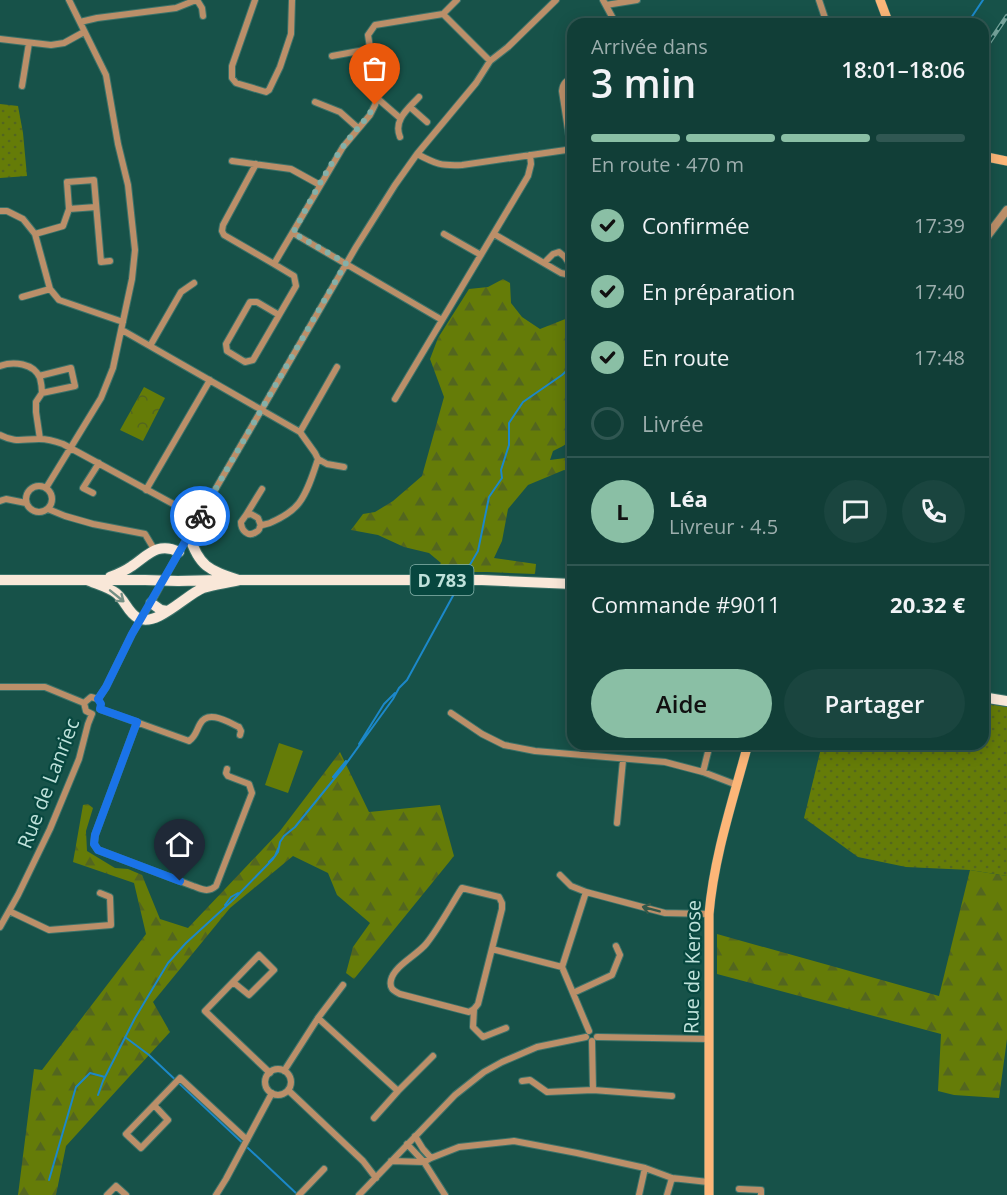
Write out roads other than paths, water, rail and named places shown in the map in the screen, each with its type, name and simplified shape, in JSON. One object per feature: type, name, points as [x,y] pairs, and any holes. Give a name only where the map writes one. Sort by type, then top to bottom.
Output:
[{"type":"main road","points":[[880,0],[887,18]]},
{"type":"main road","points":[[989,158],[1007,162]]},
{"type":"main road","points":[[189,535],[197,557],[216,573],[240,580]]},
{"type":"main road","points":[[154,549],[174,549],[179,552]]},
{"type":"main road","name":"D 783","points":[[105,580],[121,573],[154,549]]},
{"type":"main road","name":"D 783","points":[[0,580],[482,580],[567,584]]},
{"type":"main road","points":[[87,580],[116,593],[135,616],[141,619]]},
{"type":"main road","name":"D 783","points":[[141,619],[150,619],[175,608],[203,589],[240,580]]},
{"type":"main road","points":[[151,603],[167,611]]},
{"type":"main road","points":[[989,698],[1007,701]]},
{"type":"main road","name":"Rue de Kerose","points":[[708,1195],[711,888],[716,861],[746,750]]},
{"type":"street","points":[[46,488],[101,398],[113,368],[132,279],[135,250],[128,185],[106,75],[69,0]]},
{"type":"street","points":[[80,22],[176,8],[197,0],[202,8],[203,16]]},
{"type":"street","points":[[255,0],[232,66],[232,78],[236,83],[266,92],[270,90],[280,67],[291,34],[291,0]]},
{"type":"street","points":[[274,264],[343,147],[370,115],[375,105],[377,98],[368,35],[375,25],[443,14],[457,0]]},
{"type":"street","name":"Rue de Lanriec","points":[[98,699],[179,552],[385,199],[417,154],[476,83],[490,61],[508,47],[556,0]]},
{"type":"street","points":[[613,18],[604,2],[637,0]]},
{"type":"street","points":[[819,0],[825,18]]},
{"type":"street","points":[[443,14],[490,61]]},
{"type":"street","points":[[0,39],[51,45],[64,43],[84,32]]},
{"type":"street","points":[[22,86],[29,43]]},
{"type":"street","points":[[332,56],[370,49]]},
{"type":"street","points":[[567,81],[562,86],[567,120]]},
{"type":"street","points":[[398,134],[400,118],[418,97]]},
{"type":"street","points":[[377,98],[400,118]]},
{"type":"street","points":[[315,102],[339,112],[358,128]]},
{"type":"street","points":[[410,107],[427,122]]},
{"type":"street","points":[[417,154],[444,166],[567,150]]},
{"type":"street","points":[[395,399],[528,176],[531,164],[530,155]]},
{"type":"street","points":[[232,161],[291,169],[320,185]]},
{"type":"street","points":[[256,164],[223,225],[222,231],[224,235],[294,276],[296,286],[253,360],[245,362],[227,351],[226,344],[250,302],[257,302],[279,315]]},
{"type":"street","points":[[35,234],[63,226],[69,209],[67,182],[94,180],[101,262],[110,261]]},
{"type":"street","points":[[69,209],[96,207]]},
{"type":"street","points":[[0,210],[24,219],[35,234],[50,289],[59,300],[123,322]]},
{"type":"street","points":[[989,234],[1007,210]]},
{"type":"street","points":[[293,233],[442,320]]},
{"type":"street","points":[[444,234],[481,255]]},
{"type":"street","points":[[494,234],[567,274]]},
{"type":"street","points":[[544,263],[552,254],[559,252],[567,260]]},
{"type":"street","points":[[150,346],[181,292],[194,283]]},
{"type":"street","points":[[22,297],[50,289]]},
{"type":"street","points":[[122,330],[300,432],[318,459],[327,464],[344,467]]},
{"type":"street","points":[[0,366],[16,363],[29,367],[39,376],[42,393],[36,402],[36,412],[40,439]]},
{"type":"street","points":[[300,432],[337,367]]},
{"type":"street","points":[[39,376],[71,368],[75,386],[42,393]]},
{"type":"street","points":[[146,490],[210,380]]},
{"type":"street","points":[[0,435],[17,441],[40,439],[54,441],[72,448],[199,518]]},
{"type":"street","points":[[262,489],[241,522],[244,532],[249,534],[255,533],[261,526],[287,514],[299,503],[318,459]]},
{"type":"street","points":[[93,493],[83,488],[99,463]]},
{"type":"street","points":[[38,486],[46,488],[52,498],[48,509],[35,512],[30,509],[26,503],[26,497],[31,489],[38,486]]},
{"type":"street","points":[[0,501],[6,499],[26,503]]},
{"type":"street","points":[[48,509],[93,524],[145,534],[154,549]]},
{"type":"street","points":[[246,515],[256,515],[261,526]]},
{"type":"street","points":[[0,687],[45,687],[84,703]]},
{"type":"street","points":[[91,697],[98,699],[101,704],[99,712],[92,714],[86,711],[84,703],[91,697]]},
{"type":"street","points":[[100,709],[189,741],[196,734],[201,721],[208,717],[215,717],[239,727],[240,735]]},
{"type":"street","points":[[451,713],[504,746],[623,760],[664,762],[703,772],[737,785]]},
{"type":"street","name":"Rue de Lanriec","points":[[0,927],[50,829],[78,759],[92,714]]},
{"type":"street","points":[[137,722],[95,835],[94,844],[98,850],[207,891],[212,889],[216,886],[252,793],[249,784],[228,776],[227,769]]},
{"type":"street","points":[[703,772],[708,750]]},
{"type":"street","points":[[617,823],[623,760]]},
{"type":"street","points":[[560,875],[571,886],[586,892],[665,913],[709,914]]},
{"type":"street","points":[[462,888],[499,897],[502,903],[478,1004],[474,1009],[469,1012],[400,994],[390,986],[395,972],[426,945],[462,888]]},
{"type":"street","points":[[586,892],[562,967],[591,1037],[593,1090]]},
{"type":"street","points":[[9,911],[49,930],[111,925],[110,897],[100,893]]},
{"type":"street","points":[[573,993],[612,975],[620,955],[616,946]]},
{"type":"street","points":[[492,949],[562,967]]},
{"type":"street","points":[[233,982],[249,995],[274,970],[259,955],[205,1011],[270,1073]]},
{"type":"street","points":[[284,1071],[318,1018],[343,985]]},
{"type":"street","points":[[474,1009],[473,1027],[483,1037],[506,1028]]},
{"type":"street","points":[[318,1018],[398,1091]]},
{"type":"street","points":[[359,1195],[455,1095],[493,1066],[521,1053],[537,1047],[591,1037],[709,1039]]},
{"type":"street","points":[[374,1118],[433,1056]]},
{"type":"street","points":[[284,1071],[291,1079],[288,1090],[278,1095],[272,1093],[266,1085],[266,1078],[270,1073],[284,1071]]},
{"type":"street","points":[[154,1105],[168,1120],[141,1148],[126,1134],[180,1078],[247,1140]]},
{"type":"street","points":[[522,1081],[530,1080],[547,1092],[593,1090],[672,1096]]},
{"type":"street","points":[[288,1090],[363,1161],[376,1178]]},
{"type":"street","points":[[216,1195],[272,1093]]},
{"type":"street","points":[[415,1136],[431,1158]]},
{"type":"street","points":[[391,1161],[424,1162],[459,1147],[514,1141],[577,1152],[645,1168],[672,1178],[708,1182]]},
{"type":"street","points":[[407,1144],[424,1162],[446,1195]]},
{"type":"street","points":[[639,1195],[645,1168]]},
{"type":"street","points":[[299,1195],[324,1169]]},
{"type":"street","points":[[667,1195],[672,1178]]},
{"type":"street","points":[[107,1195],[116,1186],[126,1195]]},
{"type":"street","points":[[739,1190],[761,1190],[761,1195]]},
{"type":"waterway","points":[[971,18],[983,0]]},
{"type":"waterway","points":[[464,575],[478,551],[489,497],[502,478],[501,470],[509,445],[509,423],[523,402],[567,370]]},
{"type":"waterway","points":[[98,1095],[135,1018],[168,963],[273,859],[284,836],[295,827],[343,768],[407,680],[460,583]]},
{"type":"waterway","points":[[359,744],[384,704],[395,693]]},
{"type":"waterway","points":[[333,777],[346,761]]},
{"type":"waterway","points":[[269,862],[279,847]]},
{"type":"waterway","points":[[225,905],[231,897],[238,893]]},
{"type":"waterway","points":[[125,1037],[149,1055],[298,1195]]},
{"type":"waterway","points":[[49,1180],[76,1087],[90,1073],[105,1077]]},
{"type":"railway","points":[[989,43],[1007,16]]}]
